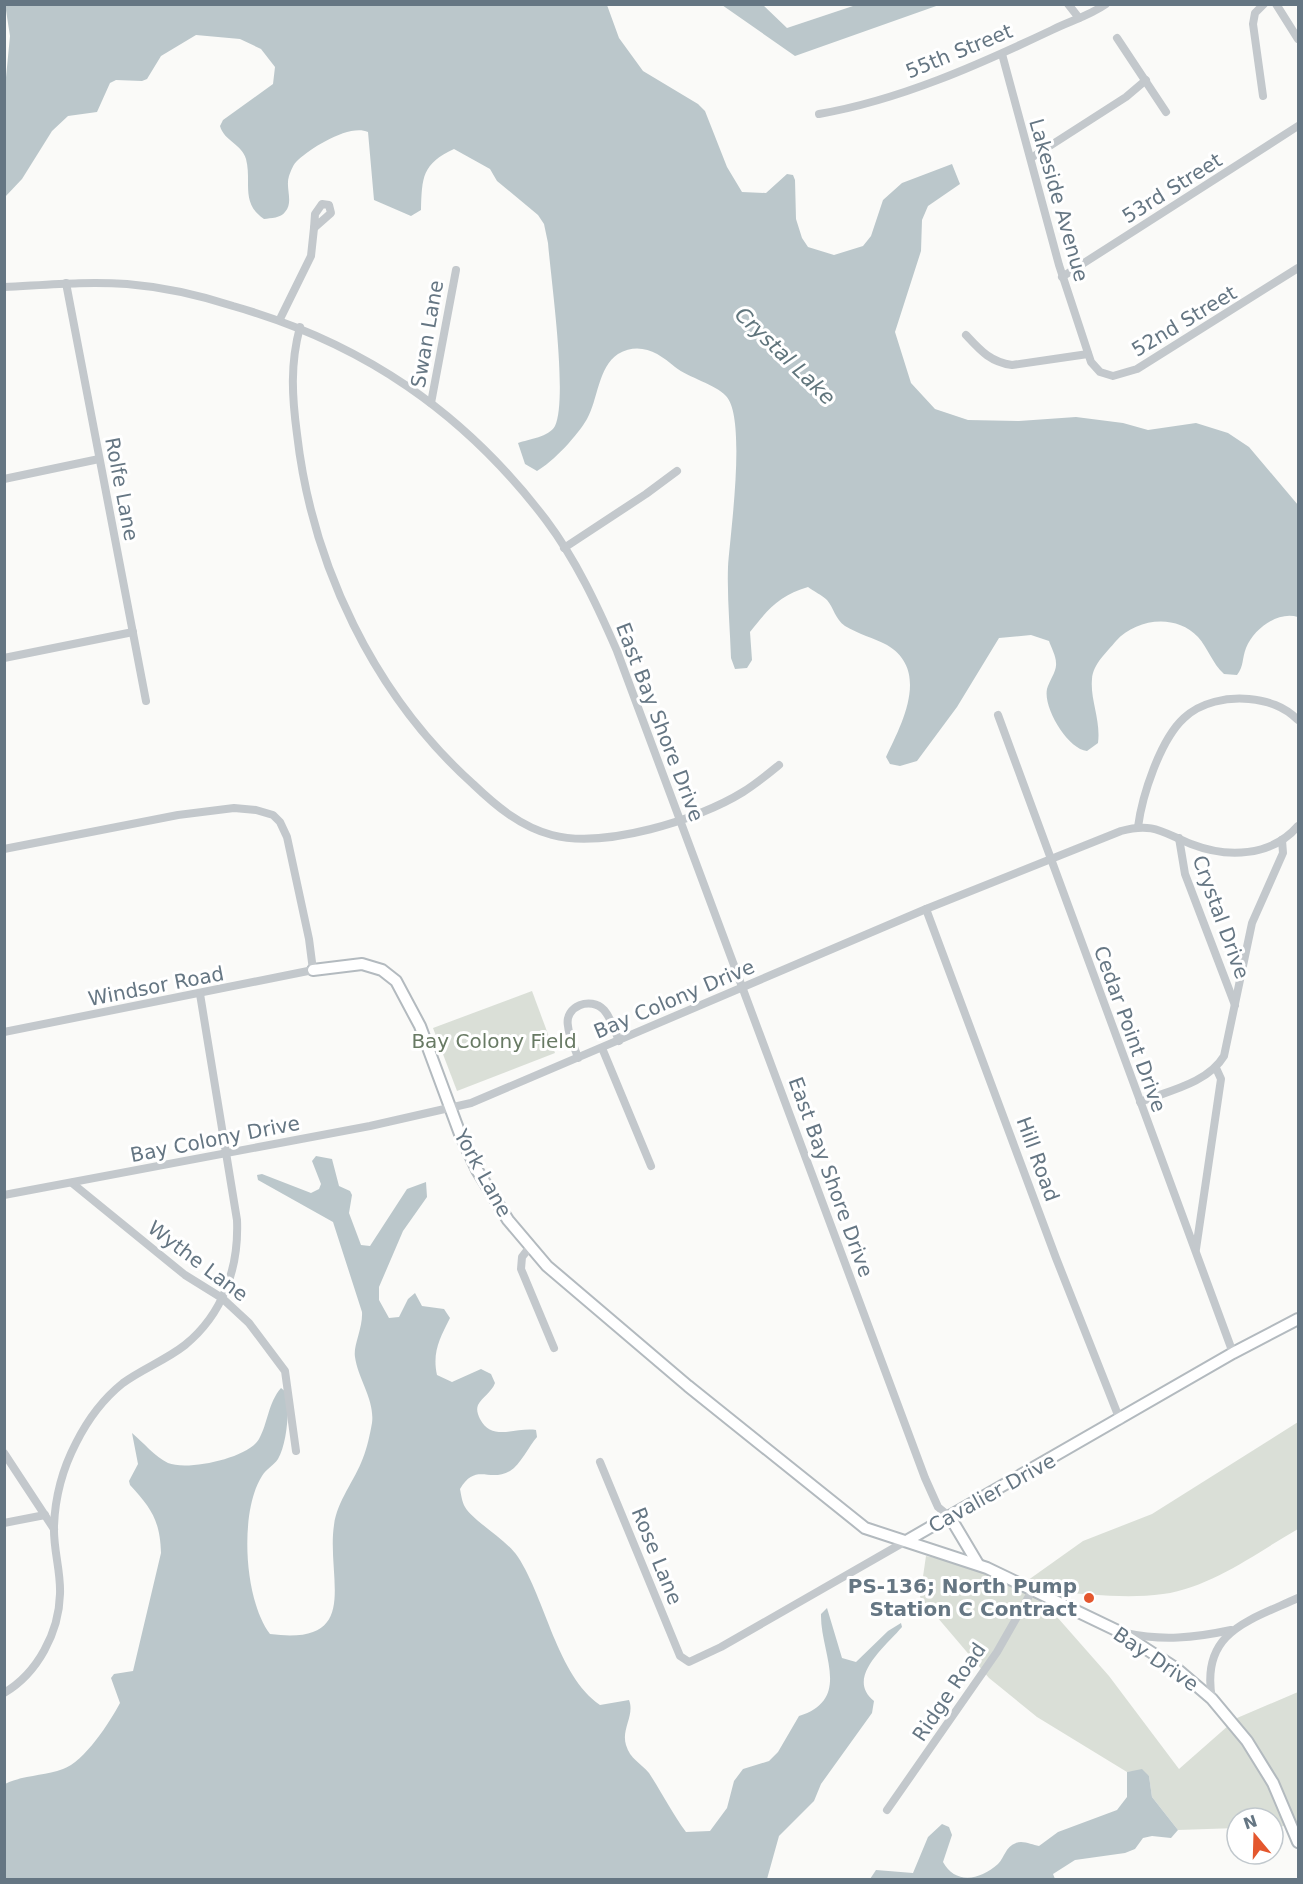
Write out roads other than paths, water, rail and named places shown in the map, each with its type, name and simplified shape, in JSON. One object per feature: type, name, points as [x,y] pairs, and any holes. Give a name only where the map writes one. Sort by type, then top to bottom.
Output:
[{"type":"street","points":[[1068,4],[1079,18]]},
{"type":"street","name":"55th Street","points":[[819,114],[841,111],[941,78],[1002,54],[1106,4]]},
{"type":"street","points":[[1263,96],[1252,24],[1255,13],[1264,4]]},
{"type":"street","points":[[1276,4],[1299,39]]},
{"type":"street","points":[[1117,38],[1166,112]]},
{"type":"street","name":"Lakeside Avenue","points":[[1002,54],[1062,277],[1088,354]]},
{"type":"street","points":[[1031,158],[1126,97],[1146,80]]},
{"type":"street","name":"53rd Street","points":[[1062,277],[1299,126]]},
{"type":"street","points":[[280,319],[311,256],[314,245],[314,228]]},
{"type":"street","name":"52nd Street","points":[[1088,354],[1095,368],[1106,375],[1119,376],[1137,369],[1299,268]]},
{"type":"street","name":"Swan Lane","points":[[431,403],[456,270]]},
{"type":"street","name":"East Bay Shore Drive","points":[[4,287],[66,283],[151,287],[216,300],[300,327],[369,361],[431,403],[494,460],[546,520],[596,603],[617,651],[925,1478],[934,1500],[950,1517]]},
{"type":"street","name":"Rolfe Lane","points":[[66,283],[146,701]]},
{"type":"street","points":[[300,327],[294,351],[292,389],[299,457],[313,521],[330,573],[379,671],[405,708],[462,775],[504,812],[539,831],[571,839],[607,839],[713,807],[743,792],[779,765]]},
{"type":"street","points":[[966,335],[985,355],[1002,363],[1012,364],[1088,354]]},
{"type":"street","points":[[4,479],[99,459]]},
{"type":"street","points":[[564,548],[677,471]]},
{"type":"street","points":[[4,658],[133,632]]},
{"type":"street","points":[[1299,720],[1273,704],[1243,698],[1220,700],[1183,718],[1163,751],[1145,795],[1138,827],[1160,829],[1205,848],[1232,853],[1258,850],[1282,840],[1299,826]]},
{"type":"street","name":"Cedar Point Drive","points":[[998,715],[1233,1353]]},
{"type":"street","points":[[4,849],[167,817],[246,808],[268,813],[280,822],[290,848],[313,970]]},
{"type":"street","name":"Bay Colony Drive","points":[[4,1195],[451,1109],[619,1041],[926,909],[1050,859],[1138,827]]},
{"type":"street","name":"Crystal Drive","points":[[1179,838],[1185,874],[1235,1007]]},
{"type":"street","points":[[1140,1102],[1204,1077],[1216,1068],[1227,1047],[1252,923],[1283,853],[1282,840]]},
{"type":"street","name":"Hill Road","points":[[926,909],[1056,1258],[1120,1420]]},
{"type":"street","name":"York Lane","points":[[313,970],[362,964],[382,970],[396,981],[420,1026],[477,1170],[493,1198],[529,1248],[555,1274],[857,1522],[873,1532],[908,1540]]},
{"type":"street","name":"Windsor Road","points":[[4,1032],[313,970]]},
{"type":"street","points":[[4,1693],[32,1669],[56,1624],[60,1593],[54,1528],[58,1492],[71,1453],[96,1411],[122,1384],[185,1344],[214,1313],[231,1276],[238,1236],[200,994]]},
{"type":"street","points":[[578,1058],[568,1020],[579,1005],[592,1003],[602,1008],[619,1041]]},
{"type":"street","points":[[602,1048],[651,1166]]},
{"type":"street","points":[[1195,1252],[1220,1090],[1221,1079],[1216,1068]]},
{"type":"street","name":"Wythe Lane","points":[[72,1183],[185,1275],[222,1298],[249,1323],[285,1371],[296,1451]]},
{"type":"street","points":[[529,1248],[522,1257],[520,1269],[554,1348]]},
{"type":"street","name":"Cavalier Drive","points":[[684,1660],[693,1661],[721,1647],[1120,1420],[1233,1353],[1299,1319]]},
{"type":"street","points":[[4,1453],[54,1528]]},
{"type":"street","name":"Rose Lane","points":[[600,1462],[680,1656],[684,1660]]},
{"type":"street","points":[[4,1523],[45,1515]]},
{"type":"street","points":[[950,1517],[978,1564]]},
{"type":"street","name":"Bay Drive","points":[[908,1540],[978,1564],[1032,1589],[1120,1632],[1177,1669],[1212,1699],[1262,1764],[1299,1842]]},
{"type":"street","name":"Ridge Road","points":[[887,1810],[997,1652],[1032,1589]]},
{"type":"street","points":[[1120,1632],[1164,1639],[1184,1639],[1233,1629],[1299,1598]]},
{"type":"street","points":[[1212,1699],[1209,1676],[1212,1660],[1221,1641],[1233,1629]]},
{"type":"water","name":"Crystal Lake","points":[[5,4],[607,5],[619,38],[643,71],[698,104],[705,111],[727,167],[742,192],[766,193],[787,174],[793,175],[796,219],[802,238],[808,247],[834,255],[863,246],[871,236],[883,200],[902,183],[952,164],[960,184],[928,206],[922,220],[921,251],[895,332],[911,383],[935,409],[968,420],[1019,421],[1076,417],[1123,423],[1148,430],[1196,423],[1228,433],[1249,447],[1298,505],[1298,617],[1274,619],[1260,628],[1246,648],[1237,675],[1224,674],[1198,637],[1189,629],[1178,624],[1156,622],[1145,624],[1124,634],[1101,658],[1093,674],[1092,687],[1099,735],[1098,743],[1087,751],[1080,749],[1065,736],[1049,706],[1047,689],[1056,663],[1049,641],[1031,635],[999,638],[957,707],[917,761],[900,766],[890,764],[886,757],[899,730],[909,699],[908,669],[900,656],[887,645],[845,626],[823,596],[808,587],[790,594],[775,604],[750,632],[752,660],[747,668],[735,669],[731,658],[728,567],[736,451],[732,408],[726,396],[709,384],[681,371],[656,353],[641,349],[626,350],[618,354],[606,367],[591,411],[571,440],[537,471],[525,464],[518,443],[544,435],[552,430],[559,412],[559,366],[548,243],[544,224],[538,215],[497,181],[490,169],[454,149],[443,155],[435,160],[426,173],[423,180],[421,210],[411,216],[374,200],[368,132],[351,131],[322,143],[296,162],[288,181],[288,208],[281,215],[264,219],[257,213],[249,199],[248,168],[244,154],[225,135],[220,126],[223,120],[273,84],[275,67],[261,49],[240,39],[196,35],[161,56],[147,79],[142,81],[116,80],[110,83],[97,112],[68,116],[52,131],[22,179],[5,197],[4,98],[10,36]]},
{"type":"water","points":[[722,5],[763,5],[787,28],[856,5],[939,5],[795,56]]},
{"type":"water","points":[[316,1156],[332,1159],[339,1186],[350,1191],[352,1195],[349,1213],[361,1245],[370,1246],[407,1189],[426,1182],[427,1197],[403,1231],[379,1287],[379,1300],[389,1318],[399,1317],[408,1299],[415,1293],[422,1306],[444,1309],[450,1318],[436,1352],[437,1375],[452,1382],[481,1369],[491,1374],[495,1383],[477,1409],[485,1426],[497,1432],[536,1430],[537,1437],[510,1471],[496,1475],[472,1476],[466,1481],[460,1489],[463,1503],[475,1518],[513,1550],[518,1557],[537,1594],[553,1636],[573,1675],[585,1692],[600,1705],[629,1700],[630,1711],[625,1733],[628,1750],[649,1773],[686,1832],[710,1831],[727,1808],[734,1781],[743,1769],[769,1761],[778,1752],[799,1716],[815,1708],[825,1698],[830,1673],[821,1614],[827,1608],[842,1658],[856,1662],[888,1631],[901,1623],[902,1627],[878,1653],[866,1673],[864,1683],[866,1692],[874,1701],[872,1713],[821,1784],[814,1801],[779,1836],[767,1879],[5,1880],[5,1784],[63,1769],[79,1758],[103,1730],[120,1703],[111,1678],[114,1674],[133,1671],[161,1553],[159,1532],[153,1515],[129,1481],[138,1464],[132,1433],[168,1463],[189,1465],[217,1461],[253,1446],[262,1433],[277,1394],[281,1388],[286,1392],[288,1416],[284,1444],[278,1459],[262,1476],[250,1511],[248,1556],[250,1579],[261,1619],[270,1634],[299,1635],[318,1630],[329,1619],[334,1604],[335,1586],[334,1525],[342,1499],[363,1458],[372,1423],[369,1398],[355,1357],[362,1312],[333,1222],[258,1180],[257,1175],[262,1174],[311,1193],[319,1189],[321,1184],[312,1161]]},
{"type":"water","points":[[1142,1769],[1149,1776],[1152,1797],[1178,1830],[1171,1838],[1152,1836],[1143,1838],[1135,1849],[1125,1853],[1075,1860],[1053,1874],[1055,1879],[870,1879],[876,1870],[913,1873],[928,1837],[942,1824],[949,1827],[952,1835],[943,1862],[948,1869],[954,1874],[968,1878],[983,1874],[998,1864],[1007,1850],[1016,1843],[1025,1842],[1039,1846],[1058,1832],[1117,1810],[1127,1797],[1127,1772]]},
{"type":"place","name":"PS-136; North Pump Station C Contract","points":[[1089,1598]]},
{"type":"park label","name":"Bay Colony Field","points":[[494,1041]]}]
